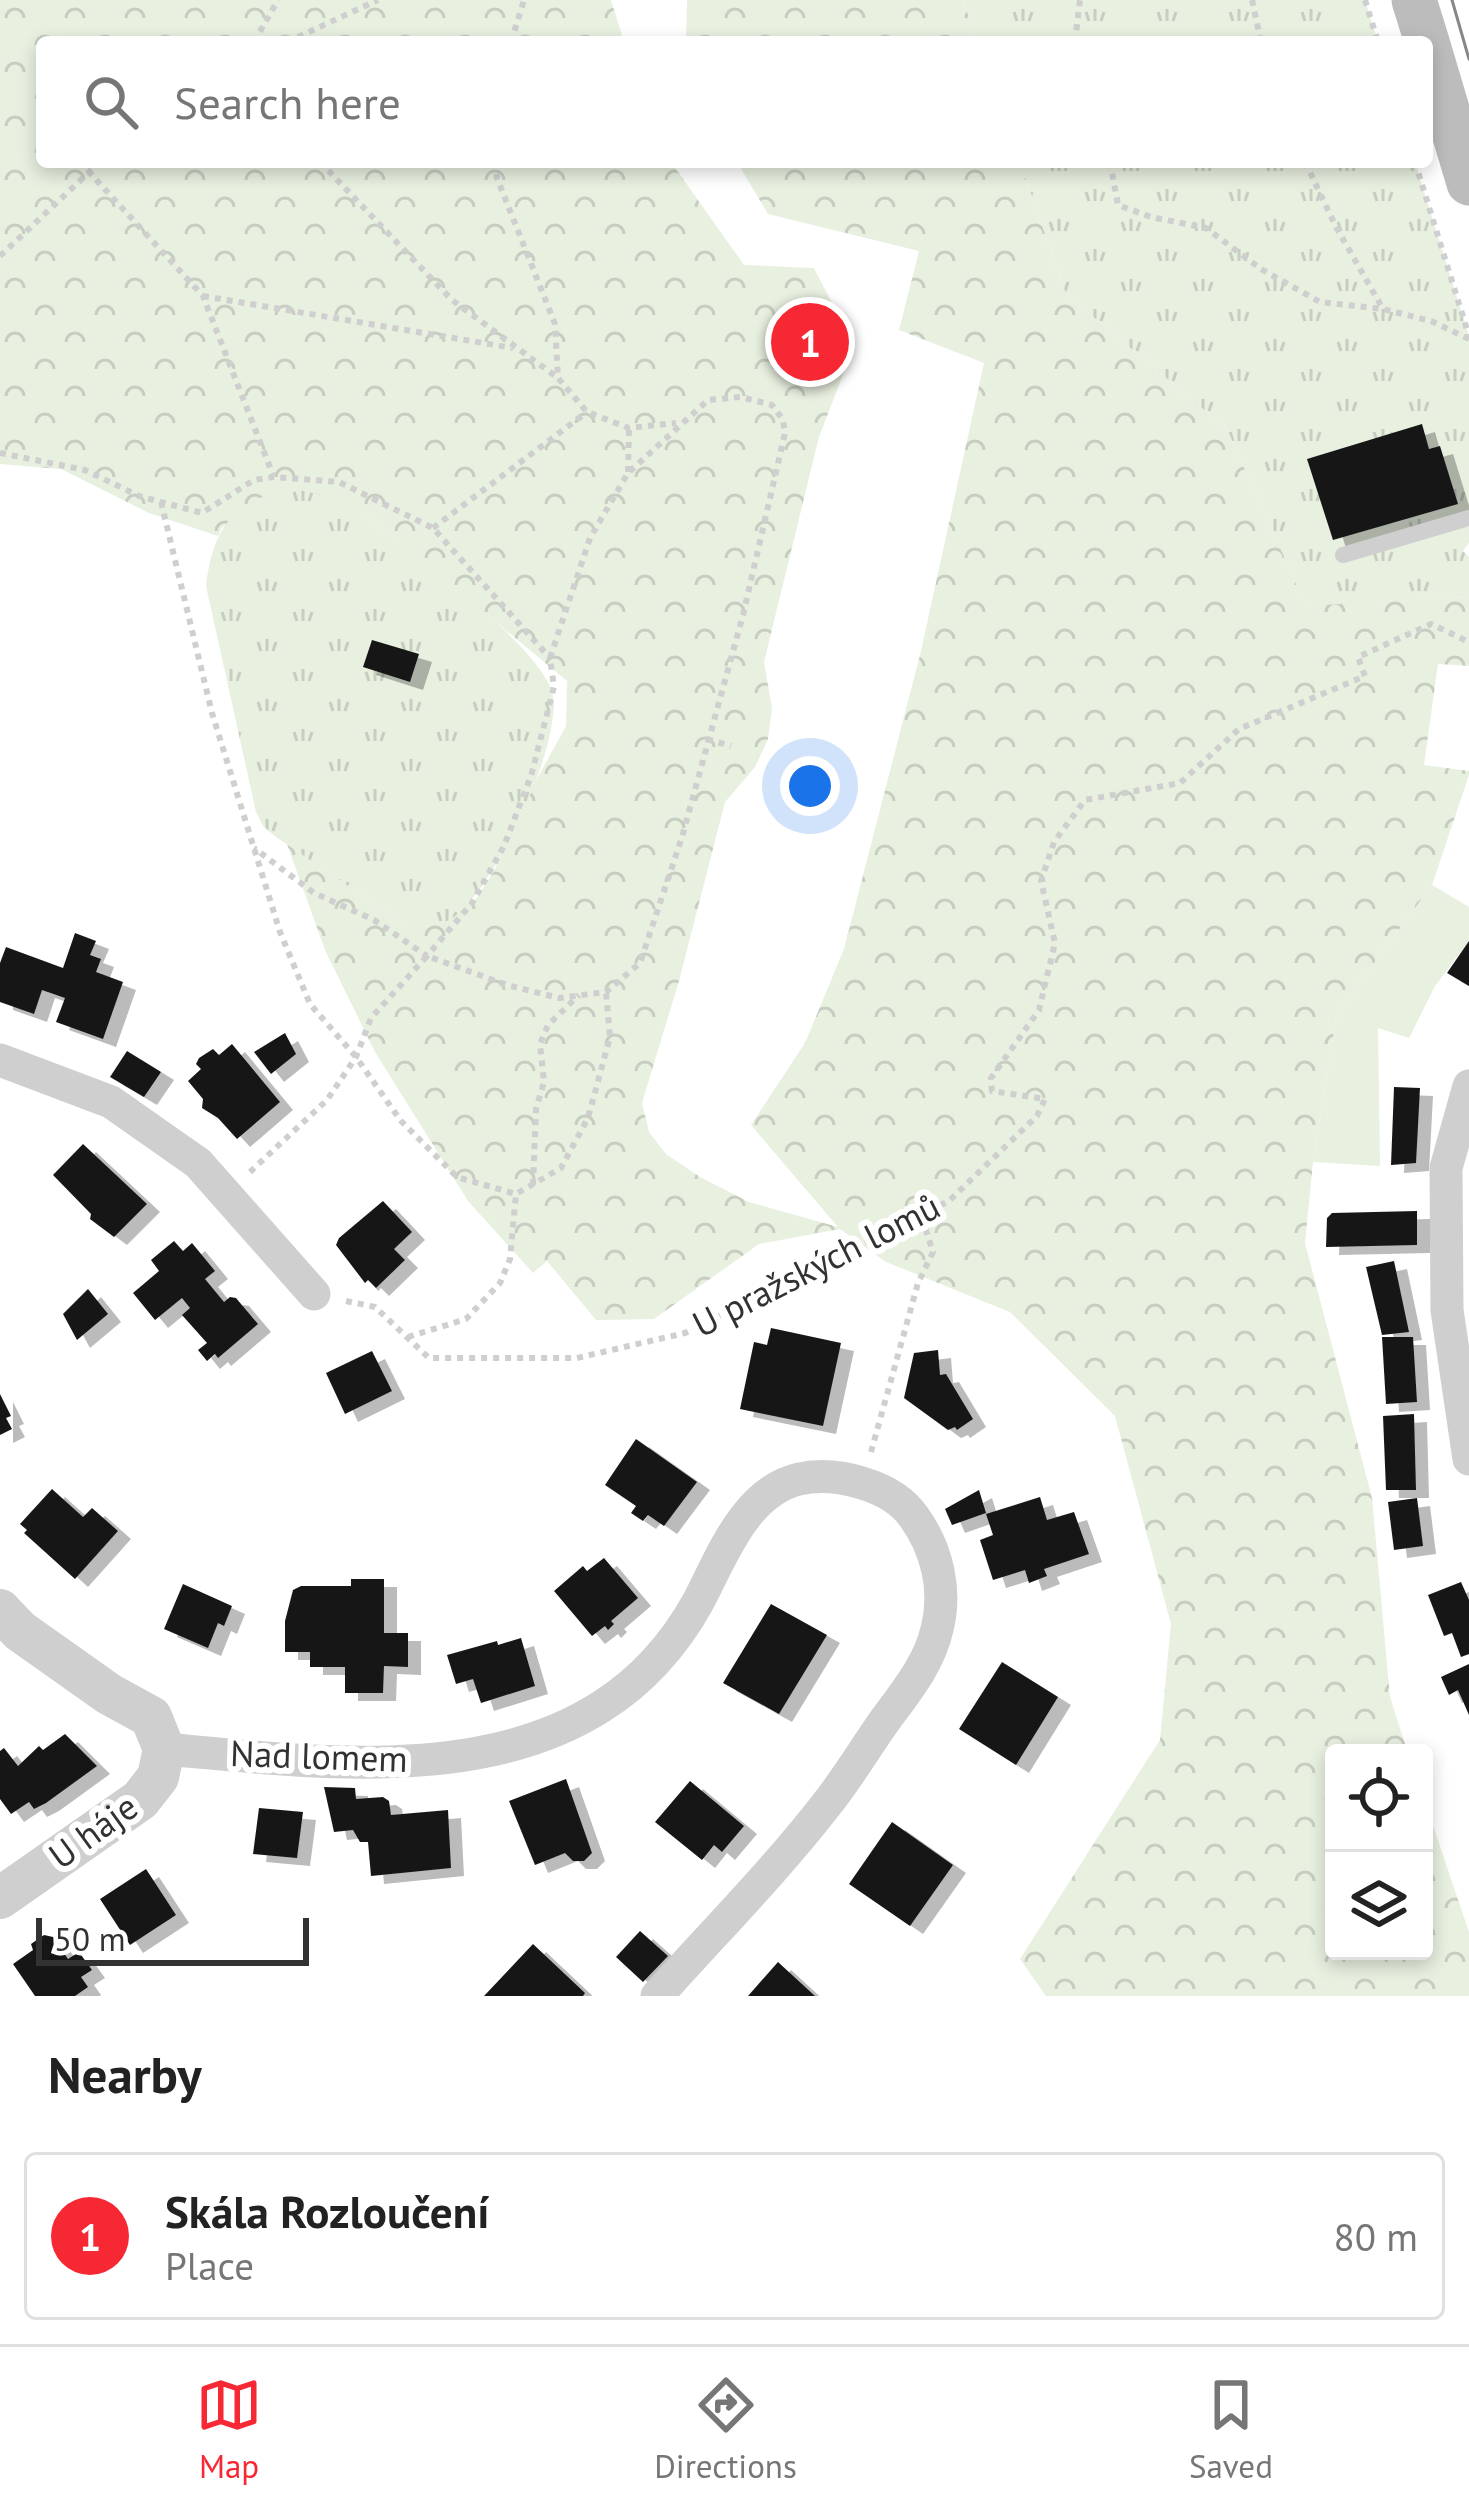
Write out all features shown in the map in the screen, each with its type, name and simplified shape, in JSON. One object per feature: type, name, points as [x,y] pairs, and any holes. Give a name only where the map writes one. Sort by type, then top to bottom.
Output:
[{"type":"main road","points":[[1414,0],[1425,36]]},
{"type":"main road","points":[[1433,62],[1469,183]]},
{"type":"street","points":[[0,1060],[111,1102],[198,1163],[314,1294]]},
{"type":"street","points":[[1469,1086],[1446,1168],[1448,1310],[1469,1459]]},
{"type":"street","name":"Nad lomem","points":[[164,1749],[358,1765],[446,1757],[536,1740],[609,1704],[661,1657],[697,1603],[720,1555],[764,1498],[795,1480],[827,1476],[862,1483],[908,1508],[931,1541],[941,1589],[938,1628],[923,1666],[826,1805],[657,1996]]},
{"type":"street","points":[[0,1610],[20,1631],[109,1694],[151,1717],[164,1749]]},
{"type":"street","name":"U háje","points":[[0,1898],[140,1799],[158,1778],[164,1749]]},
{"type":"lane","points":[[1343,555],[1469,518]]},
{"type":"path","points":[[257,36],[278,0]]},
{"type":"path","points":[[300,36],[378,0]]},
{"type":"path","points":[[513,36],[524,0]]},
{"type":"path","points":[[1077,36],[1080,0]]},
{"type":"path","points":[[1252,0],[1260,36]]},
{"type":"path","points":[[1365,0],[1376,36]]},
{"type":"path","points":[[0,256],[92,168]]},
{"type":"path","points":[[326,168],[452,300],[558,378],[587,412],[628,428],[680,423]]},
{"type":"path","points":[[496,168],[555,324],[558,378]]},
{"type":"path","points":[[1111,168],[1118,205],[1206,228],[1261,269],[1320,302],[1383,309],[1431,321],[1469,338]]},
{"type":"path","points":[[1308,168],[1383,309]]},
{"type":"path","points":[[1417,168],[1469,338]]},
{"type":"path","points":[[88,171],[203,296],[274,477]]},
{"type":"path","points":[[203,296],[518,348]]},
{"type":"path","points":[[225,1193],[327,1100],[356,1057],[371,1018],[427,956],[472,903],[503,846],[531,776],[554,687],[550,658],[590,538],[628,473],[708,400],[741,397],[772,405],[783,420],[785,433],[743,615],[682,837],[640,963],[606,992],[560,998],[507,985],[427,956],[374,920],[314,893],[254,848]]},
{"type":"path","points":[[433,528],[587,412]]},
{"type":"path","points":[[628,428],[628,473]]},
{"type":"path","points":[[0,452],[86,470],[160,502],[202,513],[254,480],[339,482],[433,528],[550,658]]},
{"type":"path","points":[[160,502],[212,713],[280,932],[310,1004],[356,1057],[400,1121],[458,1177],[516,1194],[562,1168],[588,1118],[610,1036],[606,992]]},
{"type":"path","name":"U pražských lomů","points":[[314,1294],[375,1307],[429,1358],[577,1358],[685,1333],[949,1202],[1037,1116],[1045,1099],[992,1091],[992,1078],[1039,1010],[1055,943],[1041,881],[1054,842],[1085,800],[1180,783],[1239,729],[1365,676],[1358,657],[1431,624],[1469,642]]},
{"type":"path","points":[[707,739],[731,746]]},
{"type":"path","points":[[532,1185],[536,1109],[544,1082],[540,1044],[548,1024],[579,995]]},
{"type":"path","points":[[407,1337],[466,1319],[500,1283],[510,1259],[516,1194]]},
{"type":"path","points":[[862,1483],[918,1283],[933,1252],[921,1215]]},
{"type":"green space","points":[[0,0],[611,0],[622,36],[36,36],[36,168],[675,168],[744,265],[814,268],[854,346],[819,437],[764,662],[772,708],[768,739],[755,767],[725,802],[642,1103],[649,1132],[666,1154],[700,1177],[749,1202],[838,1227],[751,1125],[805,1043],[844,949],[921,651],[984,363],[899,330],[919,251],[768,214],[741,168],[1022,168],[1066,294],[1227,429],[1306,605],[1469,597],[1469,666],[1438,664],[1424,765],[1469,771],[1469,775],[1432,885],[1337,1013],[1305,1243],[1372,1498],[1390,1697],[1405,1744],[1325,1744],[1325,1960],[1433,1960],[1433,1826],[1469,1932],[1469,1996],[1046,1996],[1020,1959],[1160,1740],[1171,1624],[1115,1416],[1010,1312],[886,1262],[840,1229],[759,1244],[654,1319],[596,1320],[547,1261],[533,1273],[468,1201],[375,1052],[325,950],[287,844],[400,921],[433,924],[476,899],[566,726],[567,681],[368,516],[295,489],[222,527],[218,536],[149,513],[61,469],[0,464]]},
{"type":"green space","points":[[687,0],[963,0],[976,36],[686,36]]},
{"type":"green space","points":[[963,0],[1365,0],[1376,36],[976,36]]},
{"type":"green space","points":[[1022,168],[1417,168],[1469,336],[1469,543],[1463,551],[1469,557],[1469,597],[1306,606],[1227,429],[1066,294]],"holes":[[[1421,425],[1429,449],[1440,446],[1457,504],[1333,539],[1308,459]]]},
{"type":"green space","points":[[295,489],[347,501],[368,516],[494,620],[550,686],[554,707],[549,737],[524,808],[470,901],[441,923],[400,921],[276,837],[256,812],[206,586],[214,548],[230,519],[256,499]]},
{"type":"green space","points":[[1432,885],[1469,907],[1469,941],[1435,986],[1409,1038],[1378,1028],[1380,1166],[1313,1162],[1337,1013]]},
{"type":"building","points":[[1422,424],[1429,449],[1440,446],[1458,504],[1333,540],[1307,459]]},
{"type":"building","points":[[372,640],[419,654],[410,682],[363,667]]},
{"type":"building","points":[[75,933],[96,941],[90,955],[101,959],[96,972],[123,982],[103,1039],[56,1022],[65,998],[42,990],[34,1014],[0,1002],[0,963],[6,947],[63,968]]},
{"type":"building","points":[[1469,941],[1469,986],[1447,973]]},
{"type":"building","points":[[285,1033],[296,1054],[271,1074],[254,1052]]},
{"type":"building","points":[[232,1044],[280,1102],[237,1139],[202,1108],[203,1099],[188,1081],[201,1069],[196,1064],[199,1058],[213,1049],[219,1055]]},
{"type":"building","points":[[127,1051],[161,1072],[144,1097],[110,1077]]},
{"type":"building","points":[[1394,1087],[1420,1088],[1416,1163],[1391,1165]]},
{"type":"building","points":[[83,1144],[147,1204],[114,1237],[90,1219],[91,1214],[53,1175]]},
{"type":"building","points":[[383,1201],[412,1232],[394,1249],[405,1260],[376,1288],[368,1280],[365,1283],[336,1245]]},
{"type":"building","points":[[1417,1211],[1417,1245],[1326,1247],[1327,1218],[1332,1213]]},
{"type":"building","points":[[174,1241],[183,1251],[192,1243],[215,1271],[205,1279],[224,1302],[236,1298],[258,1324],[218,1358],[215,1354],[207,1361],[198,1350],[207,1343],[182,1315],[190,1308],[182,1298],[155,1320],[133,1293],[159,1271],[151,1260]]},
{"type":"building","points":[[1394,1261],[1409,1332],[1382,1335],[1366,1267]]},
{"type":"building","points":[[88,1289],[108,1314],[77,1340],[63,1314]]},
{"type":"building","points":[[771,1328],[841,1343],[823,1426],[740,1409],[754,1342],[767,1345]]},
{"type":"building","points":[[1382,1337],[1413,1337],[1417,1402],[1386,1404]]},
{"type":"building","points":[[938,1350],[940,1375],[946,1374],[973,1419],[957,1430],[948,1430],[904,1398],[914,1353]]},
{"type":"building","points":[[372,1351],[392,1391],[345,1414],[326,1373]]},
{"type":"building","points":[[0,1394],[12,1429],[0,1435]]},
{"type":"building","points":[[1414,1414],[1416,1490],[1386,1490],[1383,1416]]},
{"type":"building","points":[[636,1439],[697,1482],[664,1526],[648,1515],[643,1521],[631,1513],[636,1506],[605,1485]]},
{"type":"building","points":[[52,1489],[83,1517],[92,1508],[118,1531],[75,1579],[20,1524]]},
{"type":"building","points":[[979,1490],[986,1513],[952,1525],[945,1509]]},
{"type":"building","points":[[1040,1497],[1047,1520],[1074,1512],[1089,1554],[1044,1569],[1047,1576],[1029,1583],[1025,1570],[993,1580],[980,1540],[993,1535],[986,1514]]},
{"type":"building","points":[[1417,1498],[1423,1546],[1394,1550],[1388,1502]]},
{"type":"building","points":[[604,1558],[638,1598],[611,1621],[614,1624],[608,1630],[605,1626],[592,1636],[554,1591],[583,1566],[587,1571]]},
{"type":"building","points":[[351,1579],[384,1579],[384,1633],[408,1633],[408,1667],[384,1666],[383,1693],[345,1693],[345,1667],[310,1667],[310,1652],[285,1652],[285,1621],[293,1590],[351,1586]]},
{"type":"building","points":[[1461,1582],[1469,1600],[1469,1654],[1461,1657],[1452,1633],[1444,1636],[1428,1595]]},
{"type":"building","points":[[183,1584],[232,1606],[224,1626],[218,1623],[208,1648],[164,1629]]},
{"type":"building","points":[[771,1604],[827,1635],[779,1714],[723,1683]]},
{"type":"building","points":[[521,1638],[535,1686],[481,1703],[473,1679],[456,1684],[447,1655]]},
{"type":"building","points":[[1002,1662],[1058,1697],[1016,1765],[959,1729]]},
{"type":"building","points":[[1469,1664],[1469,1715],[1458,1690],[1449,1695],[1441,1677]]},
{"type":"building","points":[[65,1734],[97,1766],[46,1803],[34,1809],[29,1802],[11,1814],[0,1799],[0,1751],[4,1748],[18,1766],[39,1746],[43,1750]]},
{"type":"building","points":[[566,1779],[592,1853],[584,1861],[573,1861],[565,1853],[535,1865],[509,1801]]},
{"type":"building","points":[[690,1781],[744,1826],[722,1852],[714,1845],[702,1860],[655,1822]]},
{"type":"building","points":[[324,1787],[355,1788],[356,1799],[383,1797],[389,1801],[391,1815],[448,1810],[451,1868],[371,1876],[368,1842],[360,1842],[353,1830],[334,1832]]},
{"type":"building","points":[[259,1808],[303,1812],[297,1858],[253,1854]]},
{"type":"building","points":[[892,1822],[953,1865],[910,1926],[849,1884]]},
{"type":"building","points":[[146,1869],[176,1915],[130,1945],[100,1899]]},
{"type":"building","points":[[640,1931],[668,1956],[643,1982],[616,1957]]},
{"type":"building","points":[[44,1935],[53,1937],[68,1959],[79,1952],[92,1970],[81,1977],[88,1987],[75,1996],[35,1996],[13,1964]]},
{"type":"building","points":[[533,1944],[585,1993],[583,1996],[484,1996]]},
{"type":"building","points":[[778,1962],[815,1996],[748,1996]]},
{"type":"tram line","points":[[1452,0],[1469,59]]},
{"type":"place","name":"Skála Rozloučení","points":[[810,342]]}]
